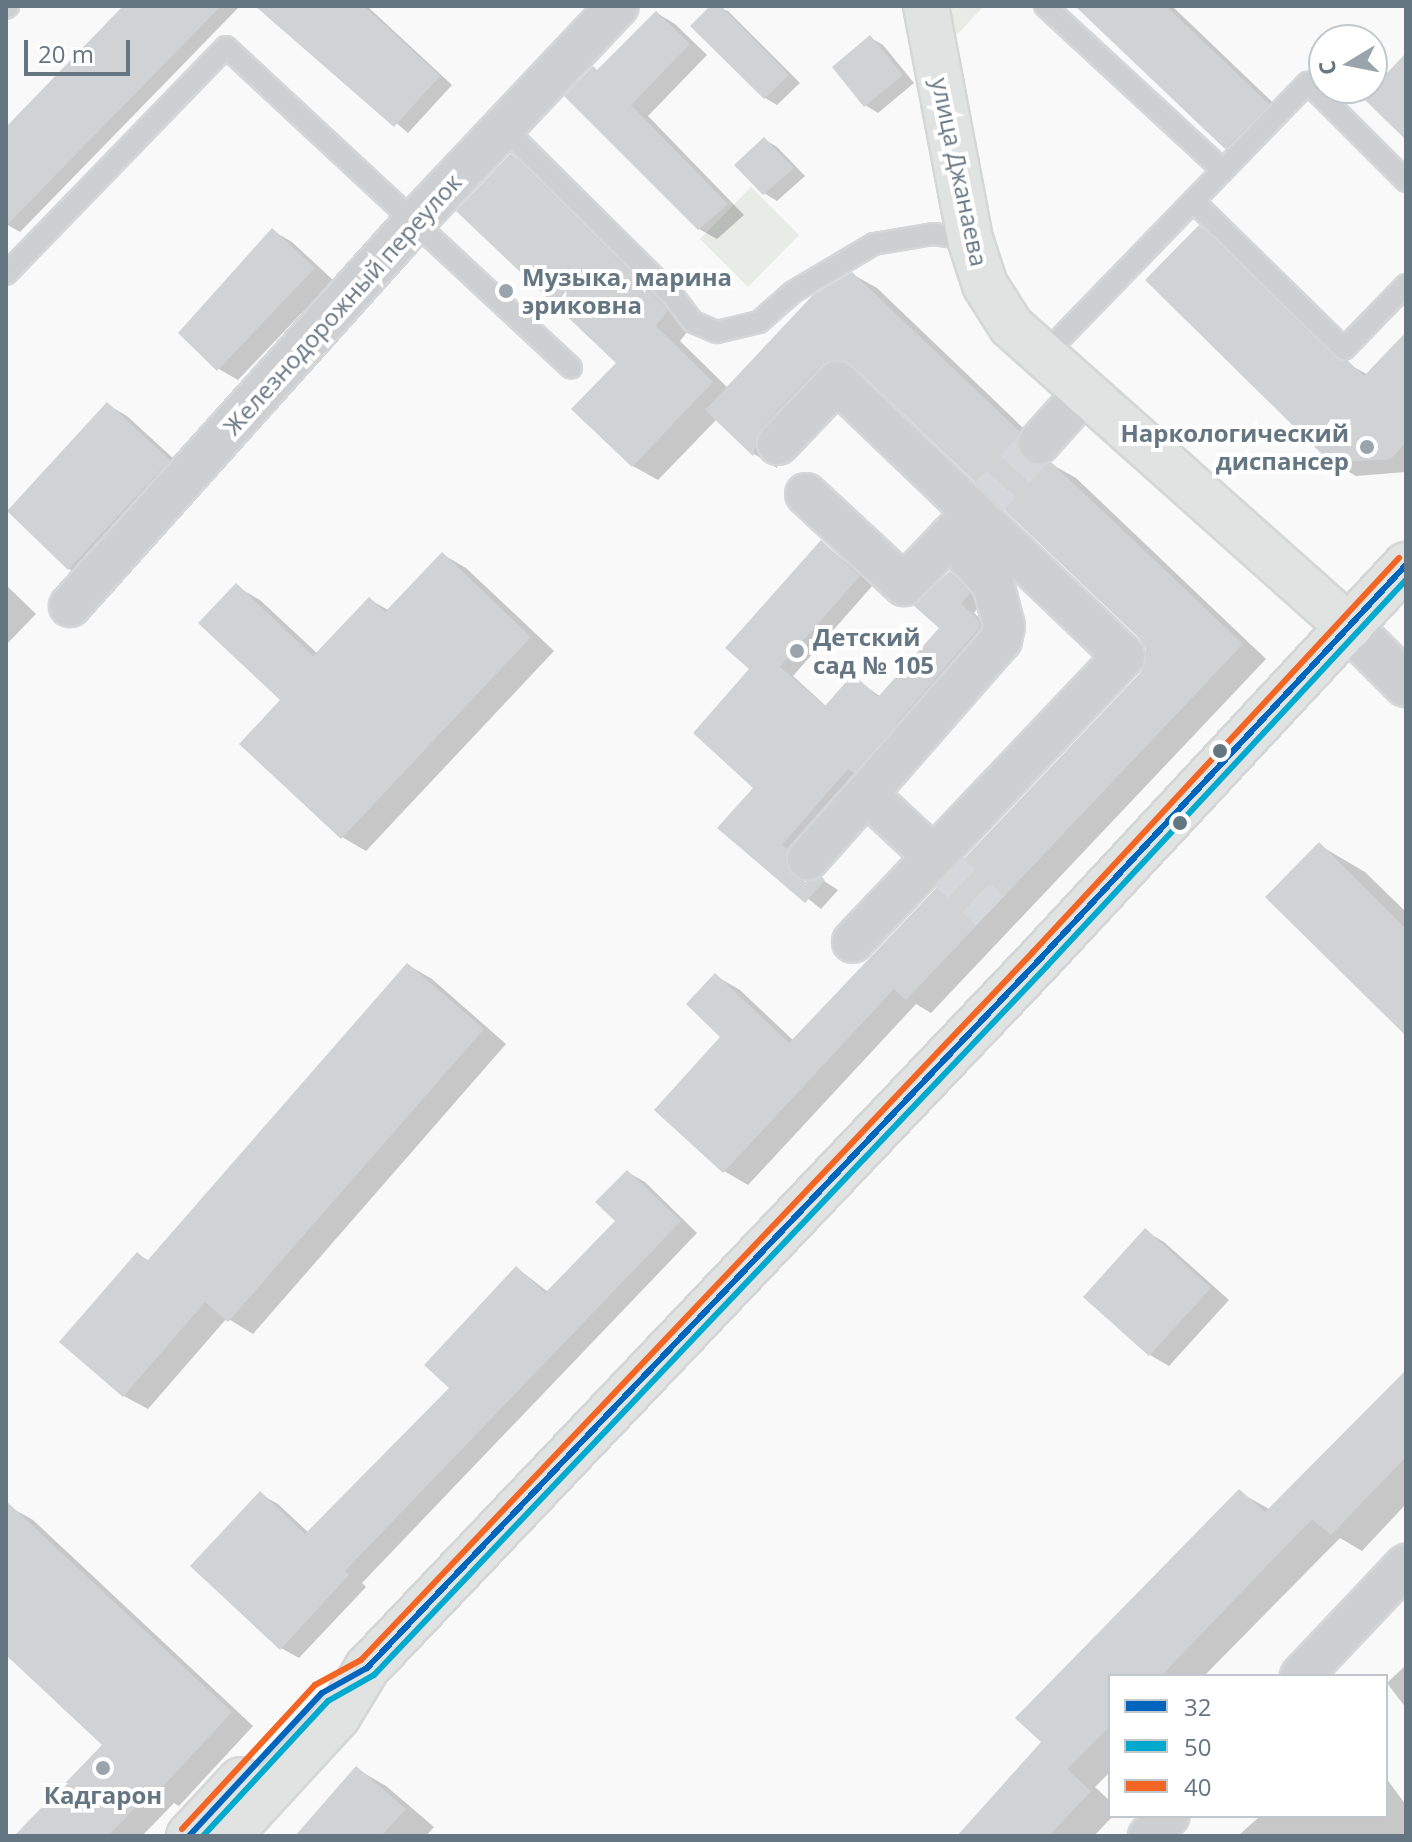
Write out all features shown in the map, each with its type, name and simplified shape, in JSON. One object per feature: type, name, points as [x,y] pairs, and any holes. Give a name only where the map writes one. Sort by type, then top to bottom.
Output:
[{"type":"main road","name":"улица Джанаева","points":[[926,6],[970,239],[985,285],[1011,326],[1349,627]]},
{"type":"main road","points":[[228,1836],[338,1716],[367,1668],[1040,959],[1406,565]]},
{"type":"main road","points":[[189,1836],[322,1693],[367,1668]]},
{"type":"street","name":"Железнодорожный переулок","points":[[70,606],[416,220],[618,6]]},
{"type":"street","points":[[778,444],[837,382],[962,525],[1124,656],[853,942]]},
{"type":"street","points":[[1039,443],[1085,392]]},
{"type":"street","points":[[806,494],[892,580],[904,585],[962,525]]},
{"type":"street","points":[[808,859],[1001,640],[1004,626],[993,584],[962,525]]},
{"type":"street","name":"улица Джанаева","points":[[1349,627],[1406,684]]},
{"type":"street","points":[[866,794],[933,856]]},
{"type":"street","points":[[1303,1674],[1406,1565]]},
{"type":"street","points":[[1149,1836],[1166,1818]]},
{"type":"lane","points":[[1045,6],[1223,170]]},
{"type":"lane","points":[[6,274],[226,47],[416,220],[571,368]]},
{"type":"lane","points":[[1045,354],[1308,83],[1406,181]]},
{"type":"lane","points":[[503,127],[674,297],[693,322],[717,332],[759,322],[793,292],[874,244],[933,234],[970,239]]},
{"type":"lane","points":[[1193,201],[1344,349],[1406,285]]},
{"type":"shaded area","points":[[940,6],[984,6],[951,41]]},
{"type":"shaded area","points":[[751,187],[799,235],[748,287],[700,239]]},
{"type":"building","points":[[123,6],[221,6],[6,226],[6,127]]},
{"type":"building","points":[[255,6],[364,6],[440,76],[394,127]]},
{"type":"building","points":[[710,6],[721,6],[789,75],[764,99],[690,26]]},
{"type":"building","points":[[1075,6],[1166,6],[1269,104],[1225,149]]},
{"type":"building","points":[[656,11],[690,44],[631,105],[728,204],[698,230],[564,96],[593,66],[597,70]]},
{"type":"building","points":[[870,35],[903,75],[864,107],[832,67]]},
{"type":"building","points":[[1406,53],[1406,140],[1369,104],[1388,104],[1388,72]]},
{"type":"building","points":[[764,137],[794,168],[763,195],[734,165]]},
{"type":"building","points":[[511,153],[668,310],[656,326],[713,382],[632,467],[571,409],[616,363],[456,211]]},
{"type":"building","points":[[1199,225],[1335,358],[1348,361],[1364,376],[1406,332],[1406,442],[1391,459],[1331,463],[1145,280]]},
{"type":"building","points":[[272,228],[315,268],[217,371],[178,333]]},
{"type":"building","points":[[852,272],[1020,432],[1017,449],[1023,459],[1035,466],[1051,462],[1243,644],[906,1000],[894,989],[723,1173],[654,1110],[720,1037],[686,1004],[715,973],[789,1043],[1141,672],[1146,661],[1146,649],[1140,639],[852,365],[831,360],[820,366],[761,428],[753,456],[705,410],[813,295]]},
{"type":"building","points":[[107,402],[170,460],[68,570],[7,511]]},
{"type":"building","points":[[821,540],[860,576],[780,667],[825,706],[853,674],[878,697],[939,628],[913,605],[950,571],[970,593],[961,604],[978,619],[980,627],[854,773],[848,769],[782,845],[788,849],[786,865],[793,877],[804,882],[822,877],[825,880],[805,903],[717,828],[753,788],[693,733],[749,669],[725,648]]},
{"type":"building","points":[[442,552],[531,637],[341,839],[239,744],[280,700],[198,623],[236,583],[313,656],[369,597],[385,612]]},
{"type":"building","points":[[1319,842],[1406,929],[1406,1036],[1265,897]]},
{"type":"building","points":[[407,963],[484,1029],[228,1322],[205,1302],[123,1397],[59,1342],[137,1252],[147,1261]]},
{"type":"building","points":[[627,1170],[681,1221],[345,1571],[349,1575],[280,1650],[190,1566],[260,1491],[305,1534],[449,1388],[424,1365],[516,1266],[545,1293],[615,1221],[595,1202]]},
{"type":"building","points":[[1145,1228],[1211,1288],[1149,1356],[1083,1297]]},
{"type":"building","points":[[1406,1370],[1406,1457],[1331,1535],[1312,1519],[1163,1674],[1108,1674],[1108,1728],[1067,1769],[1091,1791],[1049,1836],[957,1836],[1041,1742],[1015,1718],[1239,1489],[1265,1512]]},
{"type":"building","points":[[6,1501],[232,1712],[155,1795],[151,1791],[108,1836],[14,1836],[102,1745],[6,1655]]},
{"type":"building","points":[[356,1766],[406,1809],[381,1836],[295,1836]]},
{"type":"tunnel","points":[[974,513],[1039,443]]},
{"type":"tunnel","points":[[933,856],[990,911]]},
{"type":"transit line","name":"40","points":[[182,1829],[315,1685],[361,1660],[1033,952],[1399,558]]},
{"type":"transit line","name":"32","points":[[189,1836],[322,1693],[367,1668],[1040,959],[1406,565]]},
{"type":"transit line","name":"50","points":[[203,1836],[328,1701],[374,1675],[1047,966],[1406,580]]},
{"type":"place","name":"Музыка, марина эриковна","points":[[506,291]]},
{"type":"place","name":"Наркологический диспансер","points":[[1367,447]]},
{"type":"place","name":"Детский сад № 105","points":[[797,651]]},
{"type":"place","name":"Кадгарон","points":[[103,1768]]}]
